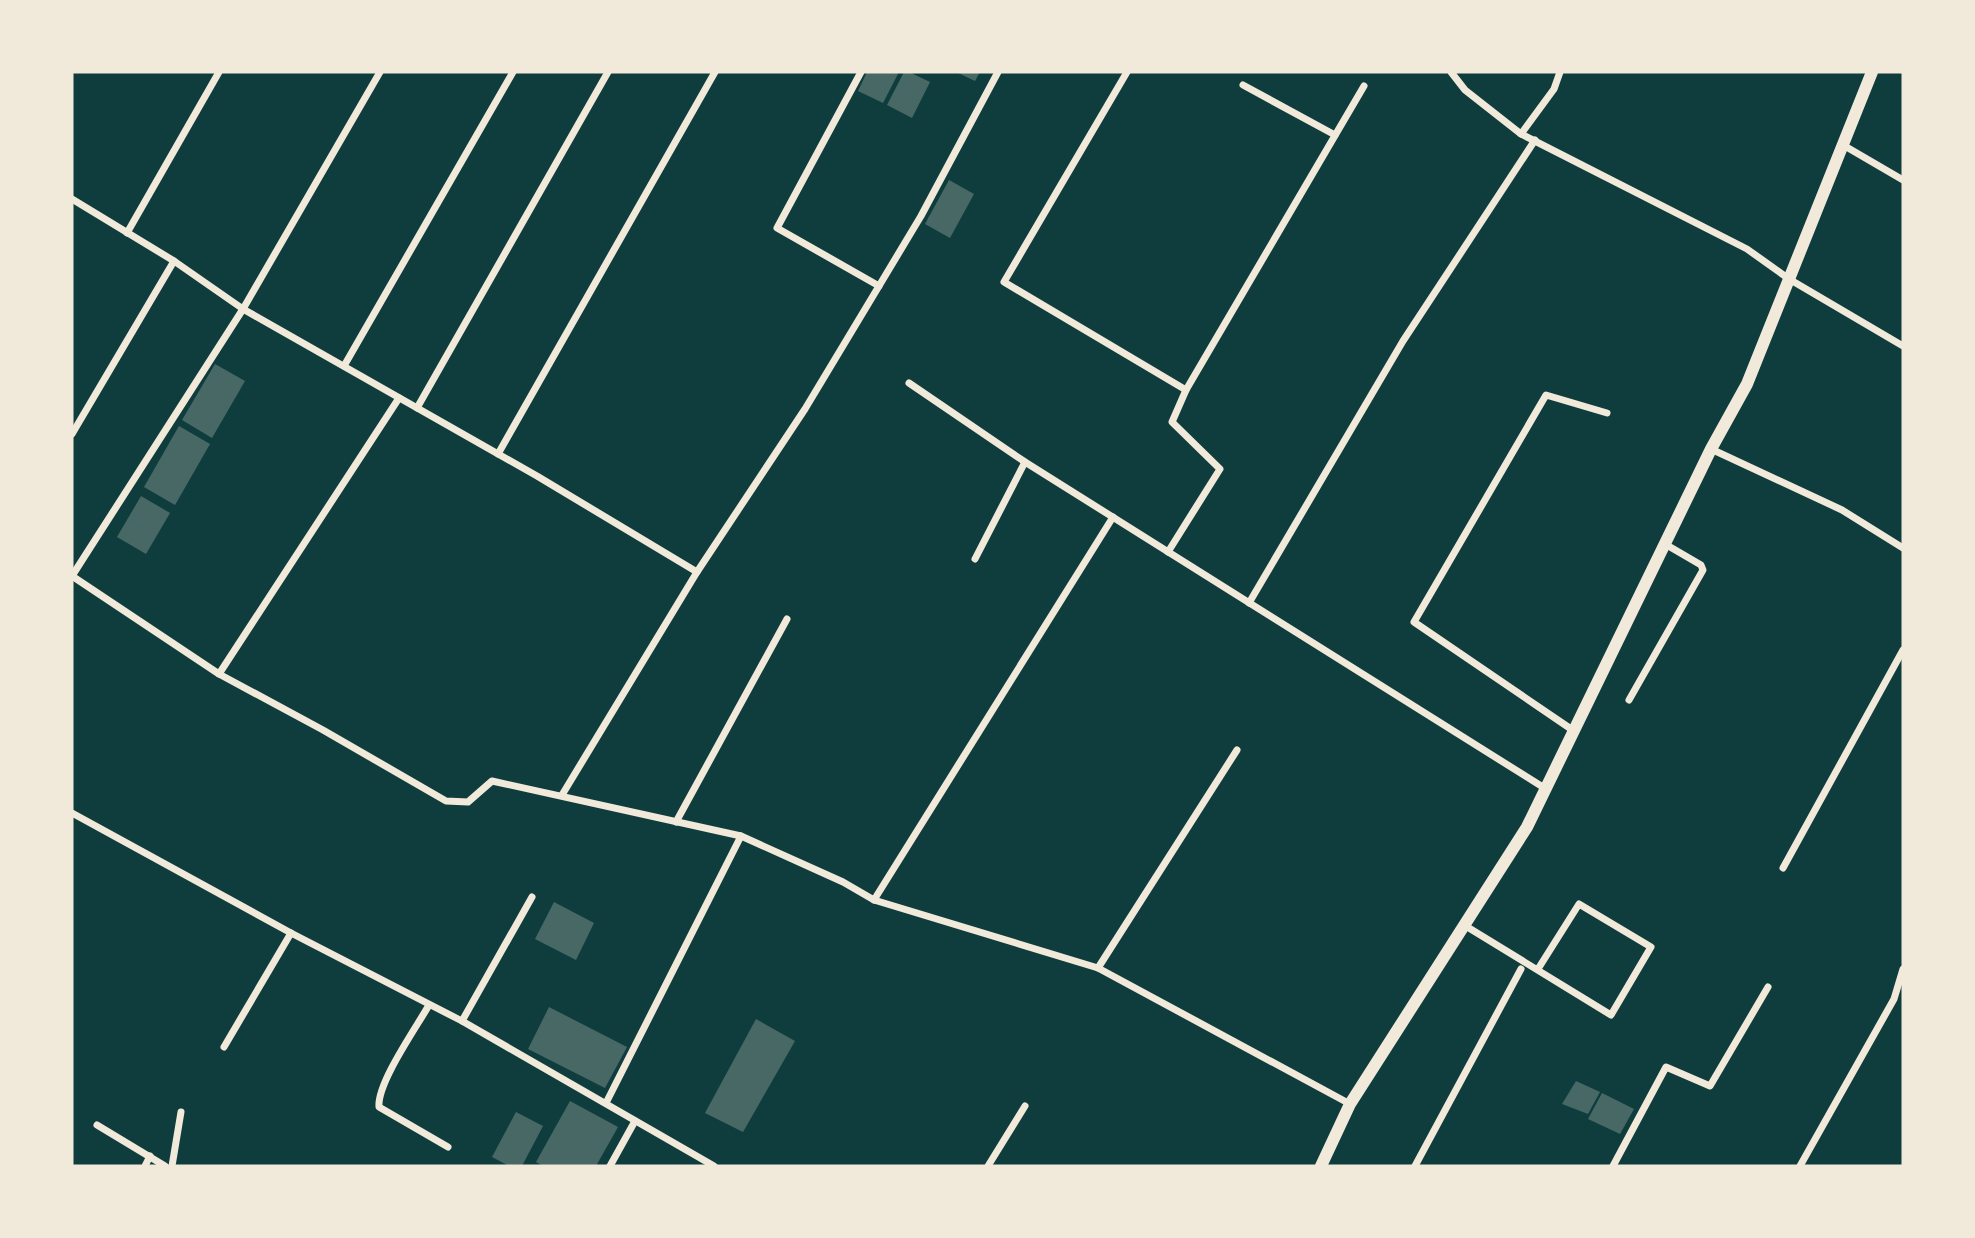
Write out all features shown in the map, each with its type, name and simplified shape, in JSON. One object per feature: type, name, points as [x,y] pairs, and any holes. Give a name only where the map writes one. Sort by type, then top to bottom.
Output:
[{"type":"street","points":[[127,233],[219,72]]},
{"type":"street","points":[[380,72],[243,309],[72,576],[219,674],[446,801],[468,802],[492,781],[741,836],[844,883],[874,900],[1098,968],[1350,1104]]},
{"type":"street","points":[[344,366],[513,72]]},
{"type":"street","points":[[417,408],[608,72]]},
{"type":"street","points":[[498,454],[715,72]]},
{"type":"street","points":[[861,72],[777,228],[879,286]]},
{"type":"street","points":[[562,795],[697,572],[805,409],[921,216],[998,72]]},
{"type":"street","points":[[1127,72],[1004,282],[1186,390]]},
{"type":"street","points":[[1451,72],[1465,90],[1521,134],[1747,249],[1789,279],[1903,346]]},
{"type":"street","points":[[1521,134],[1554,89],[1559,72]]},
{"type":"street","points":[[1321,1166],[1350,1104],[1527,827],[1711,449],[1747,384],[1872,72]]},
{"type":"street","points":[[1243,85],[1335,135]]},
{"type":"street","points":[[1168,552],[1220,469],[1172,422],[1186,390],[1364,86]]},
{"type":"street","points":[[1249,603],[1403,341],[1535,140]]},
{"type":"street","points":[[1843,145],[1903,180]]},
{"type":"street","points":[[72,199],[174,261],[243,309],[498,454],[697,572]]},
{"type":"street","points":[[72,434],[174,261]]},
{"type":"street","points":[[909,383],[1025,462],[1546,789]]},
{"type":"street","points":[[1574,731],[1414,622],[1546,395],[1607,413]]},
{"type":"street","points":[[219,674],[399,398]]},
{"type":"street","points":[[72,412],[81,418]]},
{"type":"street","points":[[1711,449],[1842,510],[1903,548]]},
{"type":"street","points":[[975,559],[1025,462]]},
{"type":"street","points":[[874,900],[1113,517]]},
{"type":"street","points":[[1629,700],[1703,570],[1701,565],[1665,544]]},
{"type":"street","points":[[676,821],[787,619]]},
{"type":"street","points":[[1783,868],[1903,650]]},
{"type":"street","points":[[1098,968],[1237,750]]},
{"type":"street","points":[[72,813],[291,933],[462,1021],[714,1166]]},
{"type":"street","points":[[606,1103],[741,836]]},
{"type":"street","points":[[462,1021],[532,897]]},
{"type":"street","points":[[1464,925],[1611,1015],[1651,947],[1579,904],[1538,969]]},
{"type":"street","points":[[224,1047],[291,933]]},
{"type":"street","points":[[1415,1166],[1521,969]]},
{"type":"street","points":[[1800,1166],[1894,999],[1903,969]]},
{"type":"street","points":[[1613,1166],[1666,1067],[1710,1086],[1768,987]]},
{"type":"street","points":[[429,1005],[385,1081],[378,1100],[379,1107],[448,1147]]},
{"type":"street","points":[[988,1166],[1025,1106]]},
{"type":"street","points":[[172,1166],[181,1112]]},
{"type":"street","points":[[610,1166],[635,1121]]},
{"type":"street","points":[[97,1125],[165,1166]]},
{"type":"street","points":[[145,1166],[150,1156]]},
{"type":"building","points":[[867,72],[899,72],[883,103],[858,91]]},
{"type":"building","points":[[904,72],[930,82],[912,118],[887,105]]},
{"type":"building","points":[[956,72],[980,72],[975,81]]},
{"type":"building","points":[[949,180],[974,194],[950,238],[925,224]]},
{"type":"building","points":[[215,364],[245,381],[212,438],[182,420]]},
{"type":"building","points":[[179,426],[210,444],[175,505],[144,487]]},
{"type":"building","points":[[141,496],[170,513],[146,554],[117,537]]},
{"type":"building","points":[[554,902],[594,923],[576,960],[535,939]]},
{"type":"building","points":[[549,1007],[627,1047],[605,1088],[528,1049]]},
{"type":"building","points":[[756,1019],[795,1041],[743,1132],[705,1113]]},
{"type":"building","points":[[1576,1081],[1600,1092],[1588,1114],[1562,1104]]},
{"type":"building","points":[[1602,1093],[1634,1109],[1620,1134],[1588,1119]]},
{"type":"building","points":[[570,1101],[618,1127],[596,1166],[543,1166],[536,1162]]},
{"type":"building","points":[[516,1112],[543,1126],[522,1166],[509,1166],[492,1157]]}]
